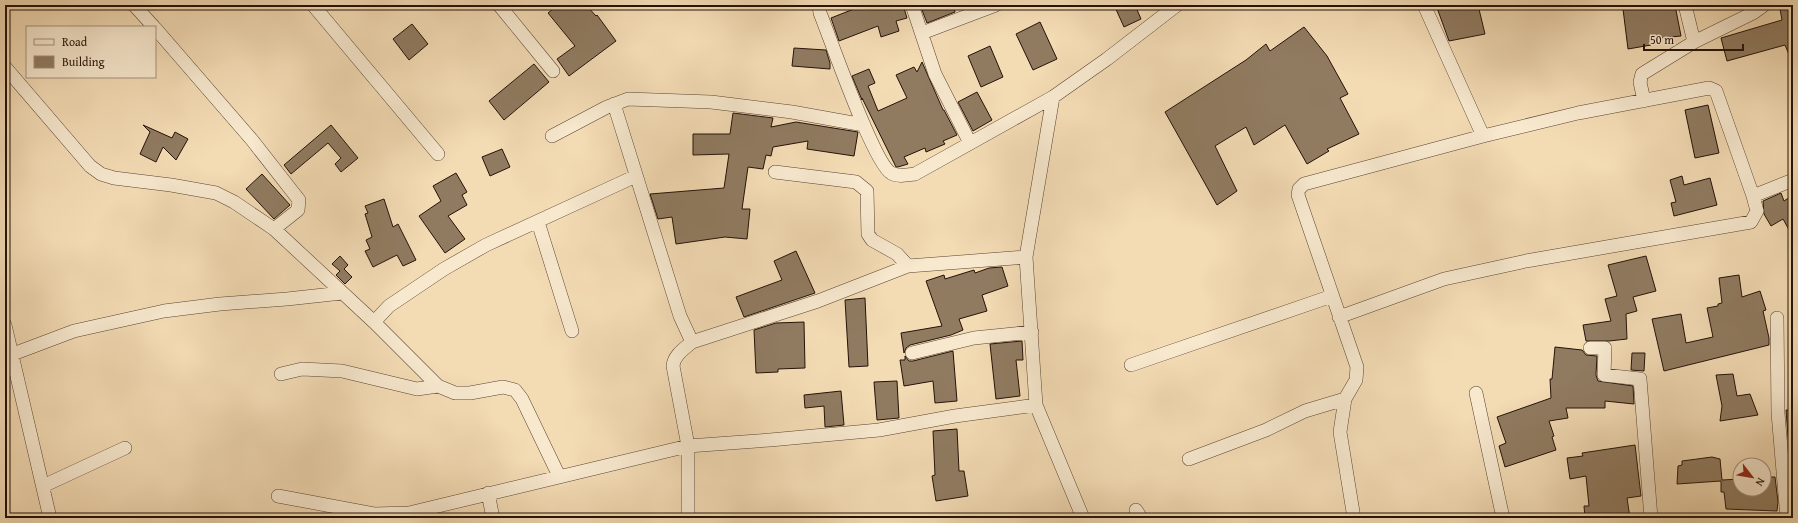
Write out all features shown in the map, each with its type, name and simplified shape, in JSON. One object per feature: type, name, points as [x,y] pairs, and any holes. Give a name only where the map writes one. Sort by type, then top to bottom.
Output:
[{"type":"street","points":[[134,5],[152,26]]},
{"type":"street","points":[[313,5],[438,154]]},
{"type":"street","points":[[499,5],[553,70]]},
{"type":"street","points":[[819,5],[820,14],[864,125],[883,165],[891,172],[902,176],[915,174],[1053,97],[1108,59],[1173,6]]},
{"type":"street","points":[[912,5],[935,74],[970,143]]},
{"type":"street","points":[[922,33],[996,5]]},
{"type":"street","points":[[1424,5],[1483,136]]},
{"type":"street","points":[[1685,5],[1694,42]]},
{"type":"street","points":[[1644,101],[1640,82],[1642,74],[1694,42],[1753,14],[1764,5]]},
{"type":"street","points":[[156,30],[252,140],[299,200],[298,210],[274,229]]},
{"type":"street","points":[[5,67],[90,166],[101,174],[114,178],[172,185],[216,193],[234,202],[274,229],[374,322],[438,386],[455,393],[470,393],[503,387],[515,390],[522,399],[559,476]]},
{"type":"street","points":[[1339,317],[1444,279],[1526,261],[1751,222],[1757,211],[1753,196],[1716,91],[1709,88],[1578,113],[1483,136],[1304,184],[1299,189],[1298,195],[1339,317],[1357,367],[1356,380],[1345,399],[1340,432],[1354,518]]},
{"type":"street","points":[[1053,97],[1026,257],[1036,405],[1084,518]]},
{"type":"street","points":[[552,136],[614,104],[628,99],[711,102],[792,112],[864,125]]},
{"type":"street","points":[[614,104],[680,316],[692,342]]},
{"type":"street","points":[[775,172],[856,182],[867,191],[868,234],[872,240],[897,254],[908,266]]},
{"type":"street","points":[[374,322],[389,306],[486,245],[636,176]]},
{"type":"street","points":[[1753,196],[1793,180]]},
{"type":"street","points":[[538,222],[572,331]]},
{"type":"street","points":[[688,518],[688,446],[674,361],[692,342],[818,301],[908,266],[1026,257]]},
{"type":"street","points":[[13,354],[74,331],[164,311],[220,304],[342,293]]},
{"type":"street","points":[[1131,365],[1332,296]]},
{"type":"street","points":[[1777,318],[1778,413],[1787,518]]},
{"type":"street","points":[[5,325],[13,354],[50,518]]},
{"type":"street","points":[[912,353],[974,338],[1032,332]]},
{"type":"street","points":[[1590,348],[1605,348],[1604,375],[1640,379],[1651,518]]},
{"type":"street","points":[[281,374],[302,369],[342,371],[417,389],[438,386]]},
{"type":"street","points":[[1476,393],[1503,518]]},
{"type":"street","points":[[1189,459],[1266,430],[1305,411],[1345,399]]},
{"type":"street","points":[[278,496],[374,514],[409,513],[688,446],[879,430],[955,416],[1036,405]]},
{"type":"street","points":[[43,486],[126,448]]},
{"type":"street","points":[[488,493],[493,518]]},
{"type":"building","points":[[558,5],[586,5],[596,16],[597,15],[616,41],[569,76],[557,59],[575,46],[548,13]]},
{"type":"building","points":[[864,5],[903,5],[907,18],[896,21],[899,31],[881,37],[878,26],[839,41],[831,18]]},
{"type":"building","points":[[927,5],[953,5],[955,12],[927,23],[922,10]]},
{"type":"building","points":[[1114,5],[1135,5],[1141,19],[1124,27]]},
{"type":"building","points":[[1436,5],[1478,5],[1485,34],[1449,41]]},
{"type":"building","points":[[1638,5],[1675,5],[1681,36],[1650,39],[1651,45],[1628,49],[1623,9]]},
{"type":"building","points":[[1793,7],[1793,64],[1785,45],[1727,61],[1721,38],[1782,20],[1780,9]]},
{"type":"building","points":[[1040,22],[1057,59],[1033,70],[1016,34]]},
{"type":"building","points":[[412,24],[428,44],[409,60],[393,39]]},
{"type":"building","points":[[1304,27],[1327,56],[1348,94],[1340,98],[1359,134],[1327,149],[1329,151],[1307,164],[1285,125],[1254,145],[1246,127],[1215,146],[1237,191],[1217,205],[1165,112],[1246,60],[1266,44],[1270,51]]},
{"type":"building","points":[[990,46],[1003,77],[981,87],[968,56]]},
{"type":"building","points":[[794,48],[826,50],[830,63],[830,69],[792,66]]},
{"type":"building","points":[[922,62],[943,110],[957,135],[943,141],[945,144],[926,152],[925,148],[904,157],[908,164],[896,167],[862,98],[862,100],[852,76],[869,69],[875,83],[868,86],[878,111],[907,98],[896,75],[914,67],[917,72]]},
{"type":"building","points":[[534,64],[549,82],[504,120],[489,101]]},
{"type":"building","points":[[977,92],[992,120],[973,131],[958,102]]},
{"type":"building","points":[[1708,105],[1719,153],[1695,158],[1685,110]]},
{"type":"building","points":[[733,113],[773,118],[771,127],[796,122],[858,132],[854,156],[807,149],[808,141],[773,147],[771,156],[766,155],[763,169],[748,167],[742,209],[750,209],[747,239],[725,237],[676,244],[672,217],[658,219],[650,194],[724,188],[729,154],[693,155],[693,134],[730,134]]},
{"type":"building","points":[[143,125],[172,138],[175,132],[188,139],[176,160],[163,147],[156,162],[140,154],[150,132]]},
{"type":"building","points":[[331,125],[358,158],[341,172],[335,164],[341,158],[328,143],[291,174],[284,165]]},
{"type":"building","points":[[502,149],[510,167],[490,176],[482,157]]},
{"type":"building","points":[[456,173],[467,192],[462,195],[467,205],[448,216],[465,239],[445,253],[419,216],[441,201],[433,186]]},
{"type":"building","points":[[262,174],[290,205],[274,219],[246,189]]},
{"type":"building","points":[[1682,176],[1684,185],[1710,178],[1717,205],[1674,216],[1671,203],[1676,202],[1670,180]]},
{"type":"building","points":[[1781,193],[1784,201],[1793,195],[1793,237],[1783,219],[1771,226],[1764,214],[1763,201]]},
{"type":"building","points":[[384,199],[393,227],[398,224],[416,260],[403,266],[397,255],[373,267],[365,251],[370,249],[366,240],[372,237],[365,214],[368,213],[365,206]]},
{"type":"building","points":[[796,251],[815,293],[744,317],[736,297],[782,280],[774,261]]},
{"type":"building","points":[[340,256],[348,265],[344,269],[352,277],[345,284],[336,275],[340,271],[332,264]]},
{"type":"building","points":[[1646,256],[1656,291],[1633,297],[1637,311],[1626,314],[1627,339],[1586,341],[1583,325],[1611,321],[1605,299],[1617,296],[1608,265]]},
{"type":"building","points":[[1002,267],[1008,286],[982,295],[987,311],[959,319],[963,330],[951,335],[910,345],[906,348],[904,353],[901,333],[942,326],[926,281],[944,275],[945,279],[974,270],[975,273],[989,268]]},
{"type":"building","points":[[1739,275],[1742,297],[1760,291],[1766,310],[1763,311],[1769,338],[1769,345],[1664,371],[1652,319],[1681,314],[1686,343],[1713,337],[1707,308],[1718,306],[1718,304],[1722,303],[1719,278]]},
{"type":"building","points":[[865,298],[868,366],[849,367],[845,300]]},
{"type":"building","points":[[804,322],[805,368],[778,369],[778,372],[756,373],[754,330],[776,323]]},
{"type":"building","points":[[1022,341],[1023,360],[1016,360],[1020,396],[996,399],[990,344]]},
{"type":"building","points":[[1555,347],[1582,350],[1586,355],[1597,356],[1596,375],[1598,381],[1633,386],[1634,404],[1605,401],[1605,408],[1566,408],[1568,418],[1549,421],[1554,436],[1552,437],[1556,450],[1505,467],[1499,446],[1506,443],[1497,417],[1551,398],[1550,379],[1552,379]]},
{"type":"building","points":[[953,351],[957,401],[935,403],[933,381],[904,386],[900,360],[905,360],[905,356],[909,361],[913,361]]},
{"type":"building","points":[[1632,353],[1645,353],[1644,371],[1631,370]]},
{"type":"building","points":[[1733,374],[1737,396],[1750,394],[1758,415],[1720,421],[1722,406],[1716,375]]},
{"type":"building","points":[[897,381],[899,418],[877,420],[874,382]]},
{"type":"building","points":[[841,391],[844,425],[825,427],[824,406],[805,408],[804,395]]},
{"type":"building","points":[[1786,410],[1793,410],[1793,474],[1791,474]]},
{"type":"building","points":[[957,429],[959,471],[964,471],[968,496],[936,501],[932,476],[935,475],[933,431]]},
{"type":"building","points":[[1635,445],[1641,496],[1627,498],[1630,518],[1600,518],[1600,515],[1585,517],[1584,506],[1589,506],[1586,476],[1570,479],[1567,458],[1583,456],[1582,453]]},
{"type":"building","points":[[1712,457],[1720,459],[1722,480],[1732,479],[1732,497],[1772,497],[1772,477],[1775,477],[1778,502],[1777,511],[1726,509],[1724,492],[1721,492],[1721,481],[1677,484],[1678,466],[1682,465],[1682,461]]}]
